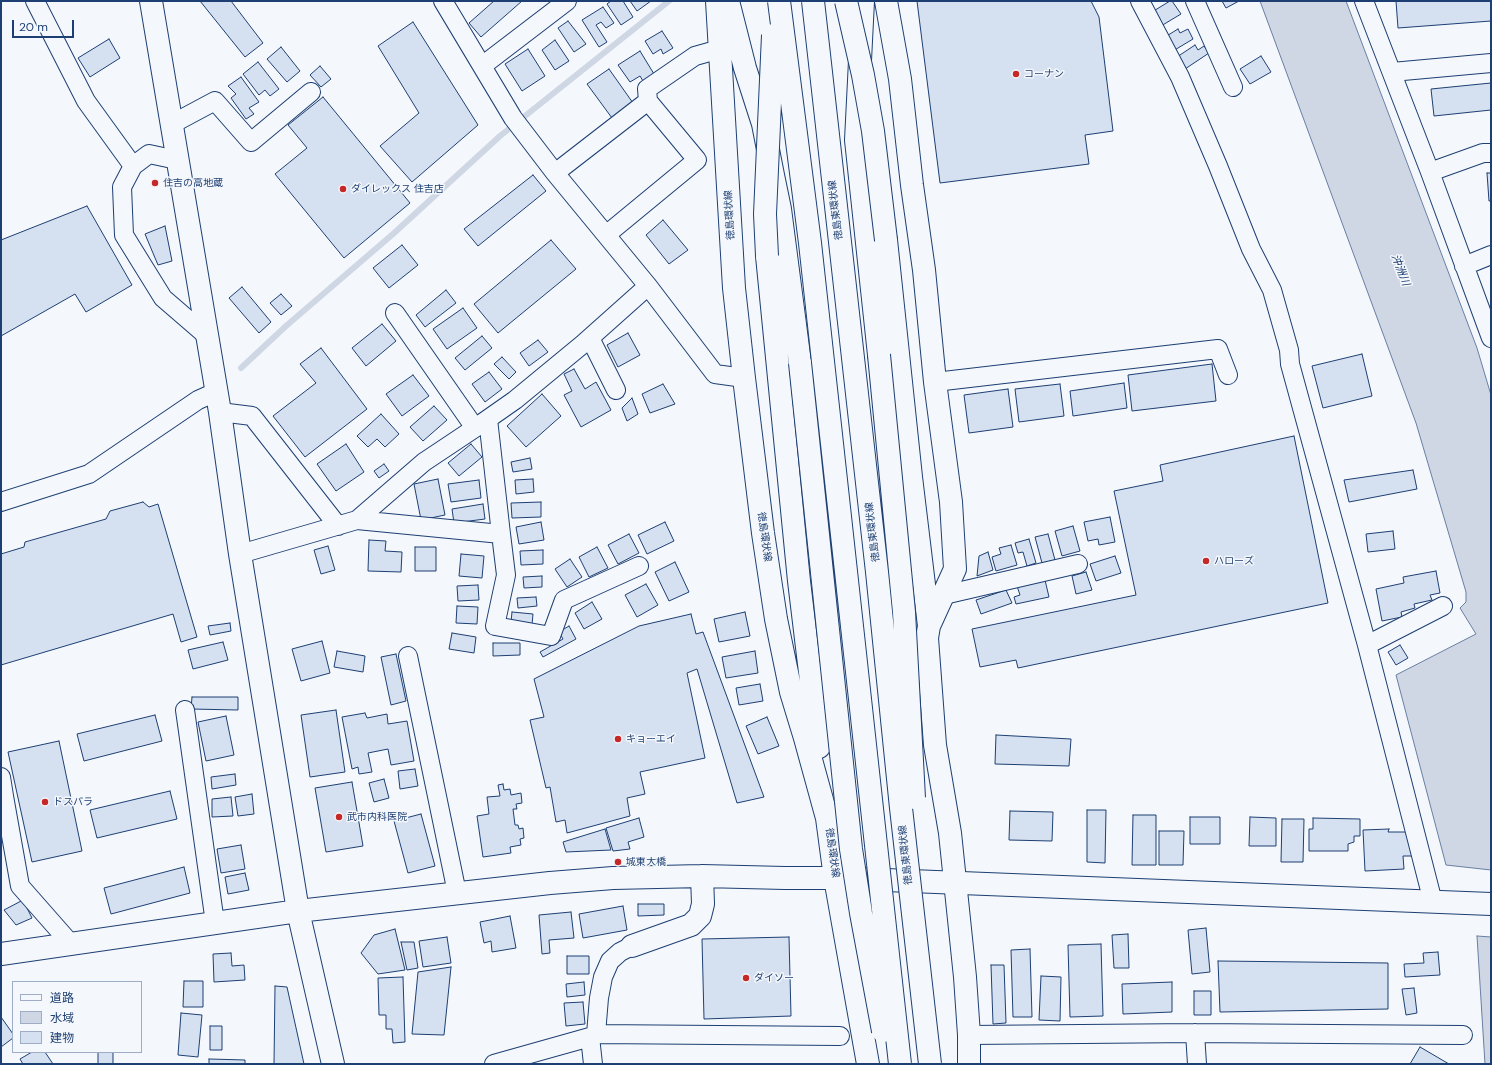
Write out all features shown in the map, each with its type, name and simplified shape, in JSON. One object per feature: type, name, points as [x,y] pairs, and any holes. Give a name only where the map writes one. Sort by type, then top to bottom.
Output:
[{"type":"main road","points":[[151,1],[218,402],[240,554],[298,911],[333,1064]]},
{"type":"main road","name":"徳島環状線","points":[[717,1],[734,288],[744,378],[776,619],[791,692],[827,818],[868,1064]]},
{"type":"main road","points":[[728,1],[745,68],[763,124],[780,209],[800,363],[851,848],[862,921],[888,1064]]},
{"type":"main road","points":[[772,1],[773,45],[765,214],[767,256],[799,581],[827,818]]},
{"type":"main road","points":[[779,1],[810,243],[900,1064]]},
{"type":"main road","name":"徳島東環状線","points":[[813,1],[930,1064]]},
{"type":"main road","points":[[846,1],[863,75],[886,240],[911,477],[929,626],[927,638],[935,745],[950,833],[955,882],[969,1035],[969,1064]]},
{"type":"main road","points":[[863,1],[856,140],[904,612],[923,1002]]},
{"type":"main road","points":[[886,1],[900,79],[912,185],[924,270],[935,382],[951,502],[955,569],[929,626]]},
{"type":"main road","points":[[1,954],[298,911],[456,893],[605,879],[702,876],[836,878],[1491,904]]},
{"type":"main road","points":[[632,946],[691,926],[700,916],[703,904],[702,876]]},
{"type":"street","points":[[35,1],[86,101],[133,166]]},
{"type":"street","points":[[443,1],[517,123],[555,173],[648,286],[715,374],[744,378]]},
{"type":"street","points":[[482,66],[566,1]]},
{"type":"street","points":[[1140,1],[1180,78],[1218,166],[1251,249],[1272,290],[1289,350],[1290,364],[1367,645],[1433,902]]},
{"type":"street","points":[[1195,1],[1233,87]]},
{"type":"street","points":[[1364,1],[1430,172],[1491,338]]},
{"type":"street","points":[[606,235],[697,160],[648,101],[647,90],[695,56],[720,49]]},
{"type":"street","points":[[1392,72],[1491,63]]},
{"type":"street","points":[[172,124],[215,101],[251,142],[311,92]]},
{"type":"street","points":[[555,173],[648,101]]},
{"type":"street","points":[[1430,172],[1483,153],[1491,153]]},
{"type":"street","points":[[177,160],[149,154],[133,166],[122,187],[124,235],[163,298],[207,336]]},
{"type":"street","points":[[1464,266],[1491,256]]},
{"type":"street","points":[[357,520],[424,462],[482,424],[515,400],[590,338],[648,286]]},
{"type":"street","points":[[395,313],[482,424],[501,534],[506,575],[495,626],[551,636],[564,600],[639,566]]},
{"type":"street","points":[[590,338],[616,390]]},
{"type":"street","points":[[935,382],[1218,349],[1228,375]]},
{"type":"street","points":[[1,502],[89,474],[198,400],[218,402],[252,416],[338,526]]},
{"type":"street","points":[[240,554],[357,520],[501,534]]},
{"type":"street","points":[[944,595],[1078,564]]},
{"type":"street","points":[[1367,645],[1442,606]]},
{"type":"street","points":[[408,656],[456,893]]},
{"type":"street","points":[[185,710],[215,923]]},
{"type":"street","points":[[1,777],[3,796],[20,886],[71,944]]},
{"type":"street","points":[[593,1064],[593,1035],[603,977],[610,961],[620,952],[632,946]]},
{"type":"street","points":[[1195,1033],[1197,1064]]},
{"type":"street","points":[[969,1035],[1195,1033],[1463,1035]]},
{"type":"street","points":[[494,1064],[593,1035],[840,1036]]},
{"type":"water","name":"沖洲川","points":[[1260,1],[1346,1],[1477,348],[1491,395],[1491,870],[1446,865],[1396,675],[1476,634],[1460,608],[1466,602],[1466,592],[1416,423]]},
{"type":"water","points":[[1477,936],[1491,937],[1491,1064],[1485,1064]]},
{"type":"building","points":[[200,1],[231,1],[263,43],[245,57]]},
{"type":"building","points":[[494,1],[522,1],[481,37],[469,23]]},
{"type":"building","points":[[611,1],[623,1],[633,17],[621,25],[607,4]]},
{"type":"building","points":[[630,1],[651,1],[637,11]]},
{"type":"building","name":"コーナン","points":[[917,1],[1091,1],[1099,17],[1113,131],[1085,135],[1089,164],[940,183]]},
{"type":"building","points":[[1172,1],[1181,14],[1161,26],[1152,12]]},
{"type":"building","points":[[1222,1],[1239,1],[1226,8]]},
{"type":"building","points":[[1396,1],[1491,1],[1491,21],[1398,28]]},
{"type":"building","points":[[603,7],[614,23],[606,28],[601,22],[596,25],[607,42],[599,47],[582,20]]},
{"type":"building","points":[[568,21],[586,44],[574,52],[558,28]]},
{"type":"building","points":[[413,22],[478,125],[412,182],[380,146],[419,113],[378,46]]},
{"type":"building","points":[[1178,29],[1180,33],[1188,29],[1193,39],[1173,51],[1165,37]]},
{"type":"building","points":[[662,31],[673,48],[663,54],[661,49],[653,54],[645,41]]},
{"type":"building","points":[[109,39],[120,58],[90,77],[78,58]]},
{"type":"building","points":[[555,40],[569,61],[555,70],[542,50]]},
{"type":"building","points":[[1195,45],[1198,50],[1204,46],[1209,53],[1182,71],[1174,59]]},
{"type":"building","points":[[281,47],[300,71],[287,82],[267,59]]},
{"type":"building","points":[[528,49],[545,76],[522,91],[505,64]]},
{"type":"building","points":[[640,51],[654,74],[643,81],[640,76],[630,82],[618,65]]},
{"type":"building","points":[[1261,56],[1271,72],[1250,84],[1240,69]]},
{"type":"building","points":[[258,62],[279,89],[270,96],[265,90],[259,95],[243,74]]},
{"type":"building","points":[[320,66],[331,79],[321,87],[310,75]]},
{"type":"building","points":[[609,69],[633,103],[612,118],[587,84]]},
{"type":"building","points":[[241,77],[259,102],[249,108],[254,114],[246,119],[231,98],[236,94],[228,86]]},
{"type":"building","points":[[1491,83],[1491,110],[1434,116],[1431,89]]},
{"type":"building","name":"ダイレックス 住吉店","points":[[323,97],[410,203],[344,258],[275,174],[307,148],[288,125]]},
{"type":"building","points":[[1487,173],[1491,173],[1491,201],[1489,201]]},
{"type":"building","points":[[533,175],[546,191],[478,246],[464,229]]},
{"type":"building","points":[[87,206],[132,285],[86,312],[75,294],[1,336],[1,240]]},
{"type":"building","points":[[663,220],[688,250],[669,264],[646,235]]},
{"type":"building","points":[[165,226],[172,261],[158,265],[145,234]]},
{"type":"building","points":[[551,240],[576,269],[498,333],[474,304]]},
{"type":"building","points":[[402,245],[418,265],[389,288],[373,268]]},
{"type":"building","points":[[242,287],[271,322],[259,333],[229,298]]},
{"type":"building","points":[[446,290],[456,303],[425,327],[416,315]]},
{"type":"building","points":[[281,294],[292,306],[281,315],[270,303]]},
{"type":"building","points":[[463,308],[477,328],[447,349],[433,329]]},
{"type":"building","points":[[382,324],[396,341],[366,366],[352,348]]},
{"type":"building","points":[[628,333],[640,355],[618,367],[607,345]]},
{"type":"building","points":[[482,336],[492,348],[465,370],[455,358]]},
{"type":"building","points":[[538,340],[548,352],[529,366],[520,353]]},
{"type":"building","points":[[321,348],[367,409],[305,457],[273,416],[316,383],[300,364]]},
{"type":"building","points":[[1362,354],[1372,396],[1323,408],[1312,366]]},
{"type":"building","points":[[502,357],[516,372],[509,379],[494,364]]},
{"type":"building","points":[[1212,364],[1216,401],[1132,411],[1128,375]]},
{"type":"building","points":[[574,369],[585,389],[596,382],[611,410],[581,427],[564,395],[572,391],[564,374]]},
{"type":"building","points":[[489,372],[502,389],[485,402],[472,384]]},
{"type":"building","points":[[413,375],[429,396],[402,416],[386,394]]},
{"type":"building","points":[[1124,383],[1127,408],[1073,416],[1070,391]]},
{"type":"building","points":[[663,384],[675,404],[650,413],[642,394]]},
{"type":"building","points":[[1060,384],[1064,416],[1019,422],[1015,389]]},
{"type":"building","points":[[1008,389],[1013,427],[969,433],[964,395]]},
{"type":"building","points":[[542,394],[561,416],[526,447],[507,426]]},
{"type":"building","points":[[632,398],[638,414],[627,421],[622,408]]},
{"type":"building","points":[[434,406],[447,420],[423,441],[410,427]]},
{"type":"building","points":[[381,414],[399,434],[385,447],[377,439],[368,447],[357,436]]},
{"type":"building","points":[[1294,436],[1328,603],[1018,668],[1016,660],[980,667],[972,629],[1136,595],[1114,491],[1163,481],[1160,465]]},
{"type":"building","points":[[346,444],[364,472],[336,491],[317,464]]},
{"type":"building","points":[[471,444],[482,457],[459,476],[448,463]]},
{"type":"building","points":[[530,458],[532,469],[513,472],[511,462]]},
{"type":"building","points":[[384,464],[389,471],[379,478],[374,471]]},
{"type":"building","points":[[1413,470],[1417,489],[1349,502],[1344,480]]},
{"type":"building","points":[[438,479],[445,515],[421,520],[414,484]]},
{"type":"building","points":[[533,479],[534,492],[516,494],[515,480]]},
{"type":"building","points":[[479,480],[481,498],[451,502],[448,484]]},
{"type":"building","points":[[143,502],[149,507],[158,504],[197,637],[181,642],[173,614],[1,665],[1,554],[24,547],[25,542],[106,519],[110,511]]},
{"type":"building","points":[[541,502],[541,517],[512,518],[511,503]]},
{"type":"building","points":[[483,504],[485,519],[454,523],[452,509]]},
{"type":"building","points":[[1110,517],[1115,542],[1099,545],[1098,539],[1088,541],[1084,522]]},
{"type":"building","points":[[541,522],[544,540],[519,544],[516,527]]},
{"type":"building","points":[[665,522],[674,541],[647,554],[638,535]]},
{"type":"building","points":[[1073,526],[1080,551],[1062,556],[1055,531]]},
{"type":"building","points":[[1393,531],[1395,549],[1368,552],[1366,534]]},
{"type":"building","points":[[629,534],[639,553],[618,564],[608,545]]},
{"type":"building","points":[[1048,534],[1055,560],[1042,563],[1035,537]]},
{"type":"building","points":[[1029,539],[1036,563],[1027,566],[1023,552],[1018,553],[1015,543]]},
{"type":"building","points":[[369,540],[386,541],[385,551],[402,552],[401,572],[368,571]]},
{"type":"building","points":[[1011,545],[1017,565],[996,571],[992,557],[1001,554],[999,548]]},
{"type":"building","points":[[328,546],[335,570],[321,574],[314,550]]},
{"type":"building","points":[[415,547],[436,547],[436,571],[415,571]]},
{"type":"building","points":[[597,547],[608,568],[589,577],[579,557]]},
{"type":"building","points":[[543,550],[543,564],[521,565],[520,551]]},
{"type":"building","points":[[988,552],[993,570],[977,576],[979,556]]},
{"type":"building","points":[[461,554],[484,556],[482,578],[459,576]]},
{"type":"building","points":[[1115,556],[1121,573],[1096,581],[1090,564]]},
{"type":"building","points":[[570,559],[582,577],[567,587],[555,569]]},
{"type":"building","points":[[675,562],[689,592],[669,601],[655,572]]},
{"type":"building","points":[[1436,571],[1440,593],[1430,595],[1432,600],[1414,604],[1415,608],[1401,612],[1402,617],[1382,621],[1376,589],[1404,583],[1403,577]]},
{"type":"building","points":[[1086,572],[1092,590],[1076,594],[1072,576]]},
{"type":"building","points":[[542,576],[542,587],[524,588],[523,577]]},
{"type":"building","points":[[1045,580],[1049,597],[1016,604],[1014,597],[1020,595],[1017,586]]},
{"type":"building","points":[[646,584],[658,605],[637,617],[625,595]]},
{"type":"building","points":[[478,585],[479,600],[458,601],[457,586]]},
{"type":"building","points":[[1006,590],[1012,603],[981,614],[976,600]]},
{"type":"building","points":[[536,597],[537,606],[518,608],[517,598]]},
{"type":"building","points":[[592,602],[602,619],[584,629],[575,613]]},
{"type":"building","points":[[457,606],[478,607],[477,624],[456,623]]},
{"type":"building","points":[[512,612],[533,614],[532,625],[511,622]]},
{"type":"building","points":[[745,612],[750,636],[719,642],[714,619]]},
{"type":"building","name":"キョーエイ","points":[[691,614],[696,634],[703,632],[764,797],[737,803],[697,669],[687,673],[705,758],[640,772],[645,794],[627,798],[630,816],[567,833],[565,820],[556,822],[550,787],[546,788],[530,720],[544,717],[534,679],[639,626]]},
{"type":"building","points":[[230,623],[231,631],[210,635],[208,626]]},
{"type":"building","points":[[569,626],[576,639],[543,657],[540,652],[563,639],[559,632]]},
{"type":"building","points":[[452,633],[476,637],[474,653],[449,649]]},
{"type":"building","points":[[322,641],[330,673],[301,681],[292,649]]},
{"type":"building","points":[[223,642],[228,660],[193,669],[188,650]]},
{"type":"building","points":[[493,643],[520,643],[520,655],[493,656]]},
{"type":"building","points":[[1400,645],[1408,658],[1396,665],[1388,652]]},
{"type":"building","points":[[337,651],[365,656],[363,672],[334,667]]},
{"type":"building","points":[[755,651],[758,673],[726,678],[722,657]]},
{"type":"building","points":[[396,654],[406,701],[391,705],[381,657]]},
{"type":"building","points":[[760,684],[763,701],[739,705],[736,688]]},
{"type":"building","points":[[192,697],[238,697],[238,710],[191,709]]},
{"type":"building","points":[[336,710],[345,772],[310,777],[301,715]]},
{"type":"building","points":[[365,713],[367,718],[387,714],[388,724],[407,721],[414,761],[391,765],[388,749],[368,753],[372,772],[359,774],[358,767],[352,769],[342,717]]},
{"type":"building","points":[[155,715],[162,741],[84,761],[77,734]]},
{"type":"building","points":[[226,716],[234,755],[206,761],[198,722]]},
{"type":"building","points":[[767,717],[779,746],[758,754],[746,726]]},
{"type":"building","points":[[996,735],[1071,739],[1069,766],[995,764]]},
{"type":"building","name":"ドスパラ","points":[[59,741],[82,851],[32,862],[8,752]]},
{"type":"building","points":[[415,769],[418,786],[400,789],[398,771]]},
{"type":"building","points":[[235,774],[236,785],[212,789],[211,777]]},
{"type":"building","points":[[384,779],[389,798],[374,802],[369,783]]},
{"type":"building","name":"武市内科医院","points":[[352,782],[363,846],[326,852],[315,788]]},
{"type":"building","points":[[503,784],[504,790],[510,789],[511,795],[521,793],[522,803],[516,804],[517,809],[513,809],[515,825],[518,825],[519,829],[523,828],[524,838],[520,839],[521,845],[510,847],[511,853],[483,857],[477,816],[489,814],[487,797],[500,796],[498,785]]},
{"type":"building","points":[[170,791],[177,819],[97,838],[90,810]]},
{"type":"building","points":[[252,794],[254,814],[238,816],[235,797]]},
{"type":"building","points":[[231,797],[233,816],[212,817],[212,799]]},
{"type":"building","points":[[1087,810],[1106,810],[1105,863],[1087,862]]},
{"type":"building","points":[[1010,811],[1053,812],[1052,841],[1009,840]]},
{"type":"building","points":[[421,814],[435,866],[408,873],[394,821]]},
{"type":"building","points":[[1133,815],[1156,815],[1156,865],[1132,865]]},
{"type":"building","points":[[1190,817],[1220,817],[1220,844],[1190,844]]},
{"type":"building","points":[[1250,817],[1276,818],[1276,846],[1249,846]]},
{"type":"building","points":[[639,818],[644,837],[628,842],[630,849],[613,851],[606,828]]},
{"type":"building","points":[[1313,818],[1360,819],[1360,836],[1354,836],[1354,842],[1348,844],[1348,851],[1309,851],[1309,829],[1313,829]]},
{"type":"building","points":[[1282,819],[1304,819],[1303,862],[1281,862]]},
{"type":"building","points":[[605,829],[611,850],[566,852],[563,842]]},
{"type":"building","points":[[1389,829],[1388,832],[1409,832],[1409,844],[1415,844],[1416,856],[1403,856],[1404,869],[1365,871],[1363,830]]},
{"type":"building","points":[[1159,831],[1184,831],[1183,865],[1159,865]]},
{"type":"building","points":[[241,845],[245,869],[221,873],[217,849]]},
{"type":"building","points":[[184,867],[190,893],[111,914],[104,888]]},
{"type":"building","points":[[245,873],[249,890],[228,894],[225,877]]},
{"type":"building","points":[[23,900],[32,918],[16,925],[4,910]]},
{"type":"building","points":[[638,904],[664,904],[664,915],[638,916]]},
{"type":"building","points":[[623,906],[627,930],[583,938],[579,914]]},
{"type":"building","points":[[571,912],[574,938],[549,940],[550,953],[542,954],[539,915]]},
{"type":"building","points":[[510,916],[516,948],[492,952],[491,941],[484,943],[480,922]]},
{"type":"building","points":[[1206,928],[1210,972],[1192,974],[1188,930]]},
{"type":"building","points":[[395,929],[405,970],[378,974],[361,953],[374,935]]},
{"type":"building","points":[[1128,934],[1129,968],[1114,968],[1112,935]]},
{"type":"building","points":[[447,937],[451,963],[423,967],[419,941]]},
{"type":"building","name":"ダイソー","points":[[789,937],[791,1016],[704,1019],[702,939]]},
{"type":"building","points":[[401,942],[414,942],[418,968],[407,970]]},
{"type":"building","points":[[1101,944],[1103,1016],[1070,1017],[1068,945]]},
{"type":"building","points":[[1030,949],[1032,1017],[1013,1017],[1011,950]]},
{"type":"building","points":[[1438,952],[1440,975],[1405,977],[1404,964],[1424,963],[1423,953]]},
{"type":"building","points":[[231,953],[232,966],[244,965],[245,980],[214,982],[213,954]]},
{"type":"building","points":[[567,956],[589,956],[589,974],[567,974]]},
{"type":"building","points":[[1218,961],[1388,963],[1388,1009],[1220,1012]]},
{"type":"building","points":[[991,965],[1004,965],[1006,1023],[993,1024]]},
{"type":"building","points":[[451,967],[444,1035],[412,1034],[418,972]]},
{"type":"building","points":[[1041,976],[1061,977],[1060,1021],[1039,1020]]},
{"type":"building","points":[[403,977],[405,1042],[393,1043],[392,1029],[386,1029],[386,1015],[379,1015],[378,978]]},
{"type":"building","points":[[184,981],[203,981],[203,1007],[183,1007]]},
{"type":"building","points":[[584,982],[585,995],[567,997],[566,984]]},
{"type":"building","points":[[1172,982],[1172,1012],[1123,1014],[1122,984]]},
{"type":"building","points":[[275,986],[287,987],[304,1064],[274,1064]]},
{"type":"building","points":[[1414,988],[1417,1013],[1406,1015],[1402,989]]},
{"type":"building","points":[[1194,991],[1211,991],[1211,1015],[1194,1015]]},
{"type":"building","points":[[583,1002],[585,1024],[566,1026],[564,1003]]},
{"type":"building","points":[[181,1013],[202,1015],[198,1057],[178,1055]]},
{"type":"building","points":[[1,1017],[12,1033],[12,1039],[1,1047]]},
{"type":"building","points":[[210,1026],[222,1026],[222,1050],[210,1050]]},
{"type":"building","points":[[1420,1047],[1449,1064],[1410,1064]]},
{"type":"building","points":[[30,1053],[46,1053],[53,1064],[23,1064],[20,1059]]},
{"type":"building","points":[[98,1053],[113,1053],[113,1064],[98,1064]]},
{"type":"building","points":[[209,1059],[245,1060],[245,1064],[209,1064]]},
{"type":"waterway","points":[[241,368],[286,326],[393,234],[500,136],[669,1]]},
{"type":"place","name":"コーナン","points":[[1016,74]]},
{"type":"place","name":"住吉の高地蔵","points":[[155,183]]},
{"type":"place","name":"ダイレックス 住吉店","points":[[343,189]]},
{"type":"place","name":"ハローズ","points":[[1206,561]]},
{"type":"place","name":"キョーエイ","points":[[618,739]]},
{"type":"place","name":"ドスパラ","points":[[45,802]]},
{"type":"place","name":"武市内科医院","points":[[339,817]]},
{"type":"place","name":"城東大橋","points":[[618,862]]},
{"type":"place","name":"ダイソー","points":[[746,978]]}]
